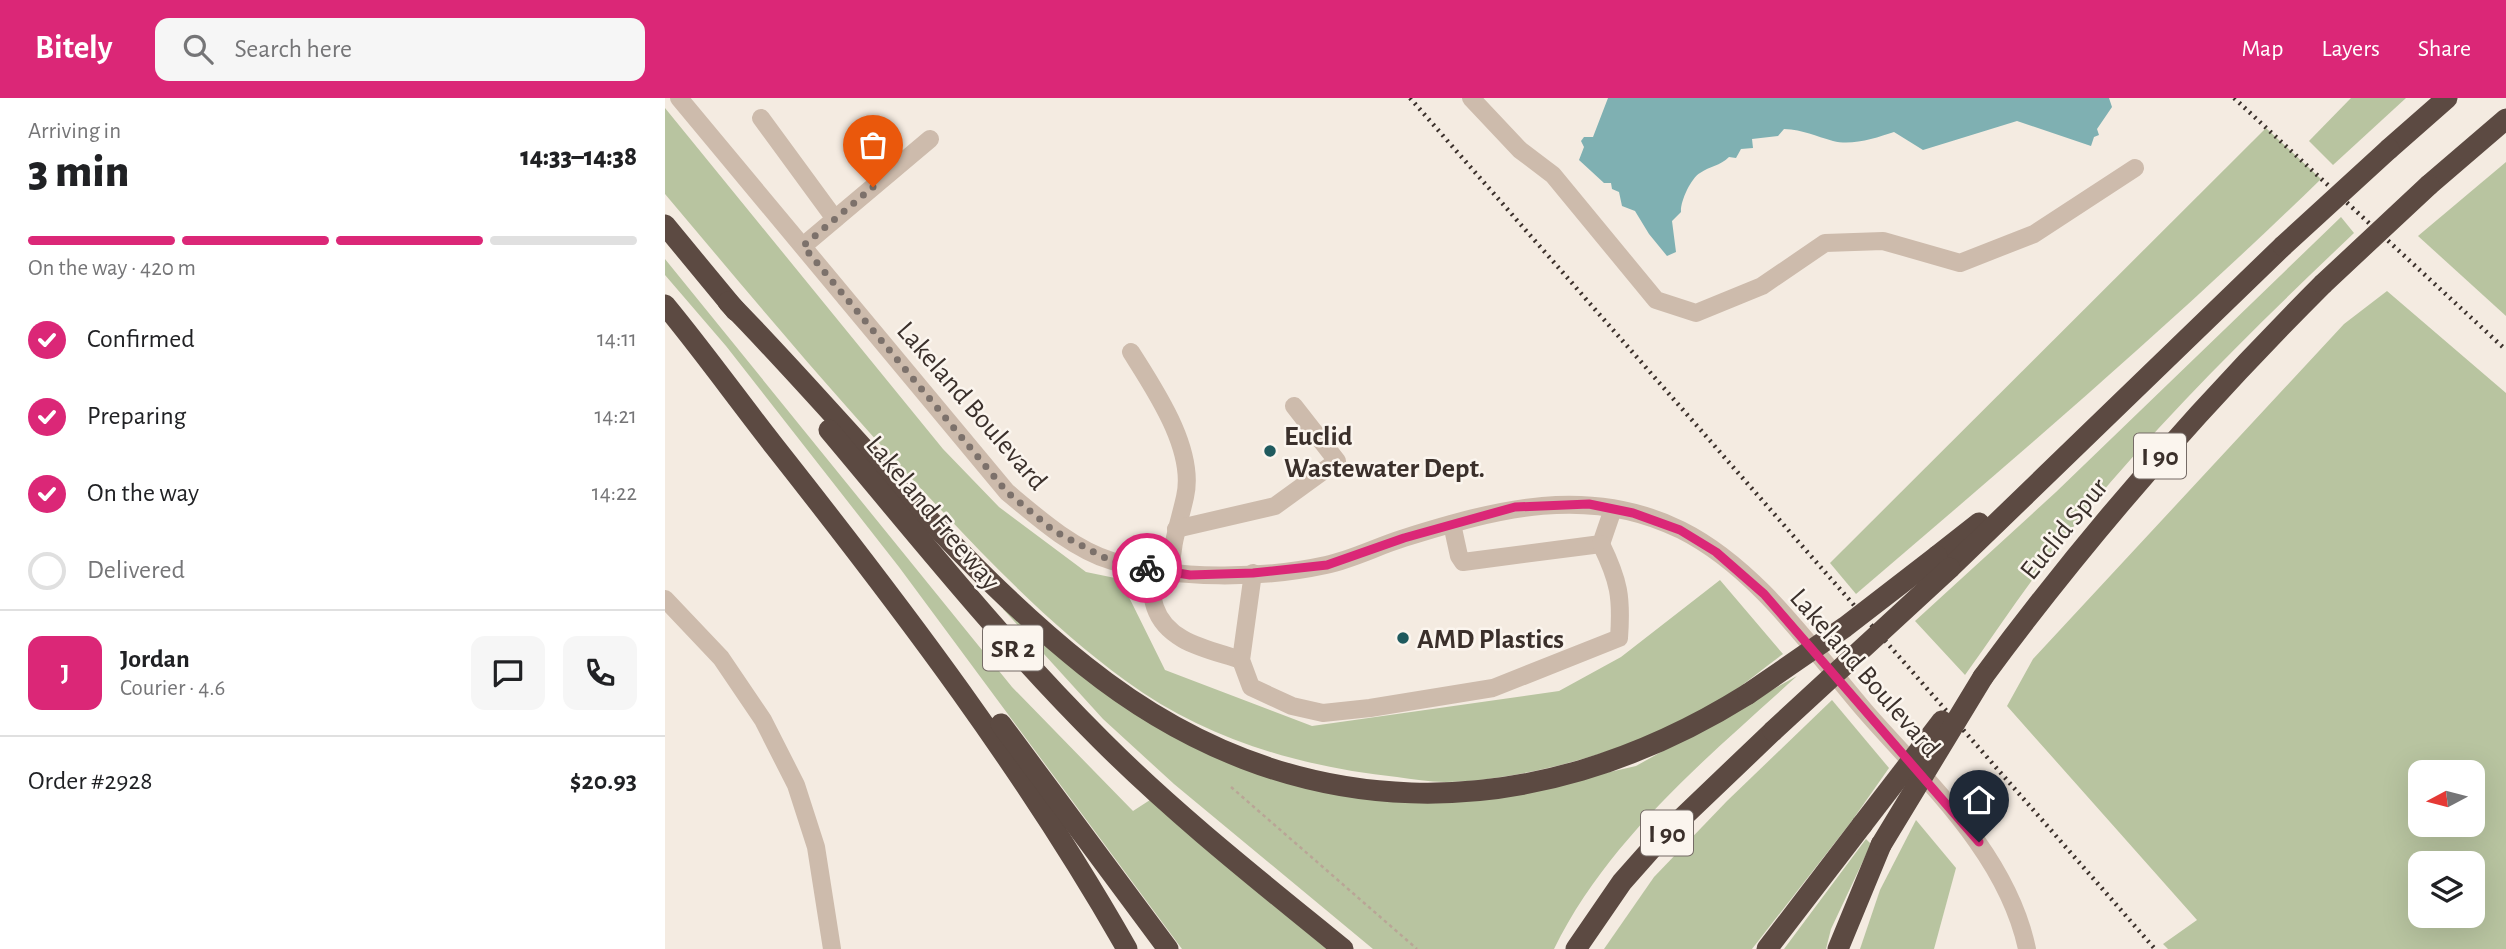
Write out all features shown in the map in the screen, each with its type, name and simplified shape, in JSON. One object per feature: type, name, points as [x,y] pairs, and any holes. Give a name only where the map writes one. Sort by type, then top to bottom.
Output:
[{"type":"highway","name":"Euclid Spur","points":[[1944,562],[2057,461],[2283,246],[2447,98]]},
{"type":"highway","name":"Euclid Spur","points":[[1838,949],[1881,845],[1983,677],[2079,550],[2152,464],[2323,284],[2429,185],[2506,119]]},
{"type":"highway","name":"Lakeland Freeway","points":[[665,225],[947,572],[1065,705],[1184,817],[1343,949]]},
{"type":"highway","points":[[729,302],[808,384],[921,509],[1057,643],[1111,686],[1165,722],[1254,761],[1317,781],[1382,792],[1419,794],[1506,788],[1566,776],[1629,757],[1685,731],[1748,694],[1944,562]]},
{"type":"highway","name":"SR 2","points":[[665,305],[975,710],[1065,846],[1127,949]]},
{"type":"highway","points":[[687,332],[784,438],[857,530],[1168,949]]},
{"type":"highway","name":"I 90","points":[[1576,949],[1622,881],[1661,838],[1944,562]]},
{"type":"highway","points":[[1767,949],[1934,729],[1983,677]]},
{"type":"street","name":"Lakeland Boulevard","points":[[679,98],[1007,492],[1054,531],[1111,561],[1171,572],[1253,573],[1327,565],[1452,524],[1515,507],[1589,504],[1680,530],[1716,552],[1764,594],[1979,842],[2020,918],[2027,949]]},
{"type":"street","points":[[1471,98],[1520,150],[1553,174],[1656,300],[1696,313],[1762,286],[1825,243],[1884,241],[1960,263],[2034,234],[2135,168]]},
{"type":"street","points":[[761,118],[835,219]]},
{"type":"street","points":[[803,246],[930,139]]},
{"type":"street","points":[[1131,352],[1165,404],[1178,436],[1186,496],[1176,528],[1171,572]]},
{"type":"street","points":[[1176,528],[1275,506],[1337,461],[1294,406]]},
{"type":"street","points":[[1253,573],[1241,660],[1251,687],[1292,706],[1323,713],[1493,688],[1619,638],[1622,600],[1616,575],[1601,544],[1613,509]]},
{"type":"street","points":[[1452,524],[1463,562],[1601,544]]},
{"type":"street","points":[[1150,568],[1155,607],[1169,631],[1189,643],[1241,660]]},
{"type":"street","points":[[665,599],[720,659],[762,720],[796,785],[816,847],[832,949]]},
{"type":"path","points":[[1231,787],[1417,949]]},
{"type":"green space","points":[[2351,98],[2406,98],[2333,165],[2309,141]]},
{"type":"green space","points":[[665,108],[943,449],[999,507],[1086,572],[1120,579],[1165,670],[1312,726],[1559,691],[1621,657],[1720,580],[1783,654],[1727,696],[1698,713],[1629,744],[1553,767],[1479,780],[1433,782],[1325,766],[1255,747],[1188,719],[1126,681],[1031,601],[907,473],[767,315],[665,194]]},
{"type":"green space","points":[[2266,128],[2321,179],[2150,338],[1856,594],[1830,563]]},
{"type":"green space","points":[[2506,162],[2506,316],[2418,236]]},
{"type":"green space","points":[[2341,217],[2354,233],[2197,387],[2122,469],[2041,569],[1965,675],[1915,621],[2056,492]]},
{"type":"green space","points":[[665,259],[1012,687],[1133,811],[1150,800],[1334,949],[1182,949],[899,567],[726,346],[665,275]]},
{"type":"green space","points":[[2387,291],[2506,393],[2506,949],[2168,949],[2163,944],[2197,920],[2007,706],[2033,659],[2344,324]]},
{"type":"green space","points":[[1008,603],[1183,738],[1391,800],[1492,799],[1636,766],[1797,676],[1695,769],[1631,836],[1602,871],[1576,909],[1554,949],[1373,949],[1174,784],[1103,719],[1003,609]]},
{"type":"green space","points":[[1832,700],[1889,768],[1851,822],[1752,949],[1604,949],[1654,877],[1727,801]]},
{"type":"green space","points":[[1916,820],[1956,868],[1934,949],[1860,949],[1880,890]]},
{"type":"green space","points":[[1866,839],[1871,844],[1831,929],[1826,949],[1784,949]]},
{"type":"water","points":[[1608,98],[2109,98],[2112,107],[2097,129],[2099,135],[2094,137],[2091,146],[2017,121],[1923,150],[1894,132],[1848,143],[1784,129],[1778,136],[1752,139],[1753,148],[1741,149],[1736,158],[1729,157],[1700,173],[1693,180],[1684,197],[1681,212],[1672,221],[1676,252],[1667,256],[1635,211],[1622,206],[1619,192],[1612,189],[1611,183],[1604,183],[1579,160],[1584,147],[1581,141],[1584,137],[1593,137]]},
{"type":"railway","points":[[1410,98],[2155,949]]},
{"type":"railway","points":[[2234,98],[2506,350]]},
{"type":"way so far","points":[[873,187],[803,246],[1007,492],[1054,531],[1111,561],[1147,568]]},
{"type":"place","name":"Euclid Wastewater Dept.","points":[[1270,451]]},
{"type":"place","name":"AMD Plastics","points":[[1403,638]]},
{"type":"route","points":[[1147,568],[1190,575],[1253,573],[1327,565],[1404,538],[1515,507],[1589,504],[1633,513],[1680,530],[1716,552],[1764,594],[1979,842]]}]
